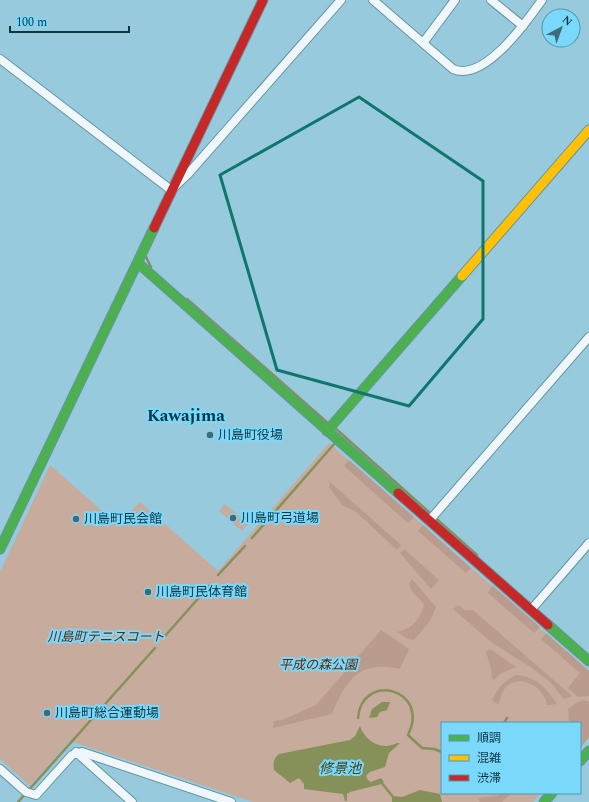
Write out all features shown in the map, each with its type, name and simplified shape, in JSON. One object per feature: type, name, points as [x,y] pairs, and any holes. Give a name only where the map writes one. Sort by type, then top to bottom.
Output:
[{"type":"street","points":[[0,550],[90,359],[138,263],[171,190],[263,0]]},
{"type":"street","points":[[171,190],[188,174],[341,0]]},
{"type":"street","points":[[373,0],[458,72],[471,70],[487,62],[524,26],[542,0]]},
{"type":"street","points":[[423,43],[456,0]]},
{"type":"street","points":[[491,0],[524,26]]},
{"type":"street","points":[[0,59],[171,190]]},
{"type":"street","points":[[327,431],[589,130]]},
{"type":"street","points":[[138,263],[212,330],[589,661]]},
{"type":"street","points":[[429,521],[589,337]]},
{"type":"street","points":[[531,610],[589,543]]},
{"type":"street","points":[[581,760],[589,751]]},
{"type":"street","points":[[76,752],[132,802]]},
{"type":"street","points":[[0,769],[26,792],[36,795],[72,754],[76,752],[96,757],[231,802]]},
{"type":"street","points":[[544,802],[551,794]]},
{"type":"highlighted area","points":[[359,97],[483,181],[483,319],[409,406],[277,370],[220,175]]},
{"type":"green space","name":"平成の森公園","points":[[329,443],[589,671],[589,737],[581,747],[581,722],[441,722],[441,794],[540,794],[533,802],[253,802],[70,741],[30,786],[0,759],[0,572],[50,465],[118,525],[140,502],[218,571]]},
{"type":"green space","name":"川島町弓道場","points":[[225,504],[248,524],[242,531],[219,511]]},
{"type":"shaded area","points":[[349,460],[414,517],[408,523],[344,466]]},
{"type":"shaded area","points":[[330,482],[401,545],[397,550],[355,511],[342,505],[329,487]]},
{"type":"shaded area","points":[[423,525],[471,568],[466,573],[418,531]]},
{"type":"shaded area","points":[[404,549],[439,580],[431,589],[400,553]]},
{"type":"shaded area","points":[[412,579],[436,607],[430,621],[414,640],[408,639],[397,632],[412,626],[418,619],[424,604],[411,590],[409,583]]},
{"type":"shaded area","points":[[493,586],[540,627],[534,633],[488,593]]},
{"type":"shaded area","points":[[458,605],[465,610],[473,610],[572,696],[564,699],[550,682],[532,668],[491,642],[453,609]]},
{"type":"shaded area","points":[[381,630],[409,649],[400,669],[374,667],[364,670],[349,682],[337,702],[332,714],[273,728],[274,721],[282,720],[316,705]]},
{"type":"shaded area","points":[[546,633],[589,671],[589,696],[578,697],[568,688],[580,673],[541,639]]},
{"type":"shaded area","points":[[490,649],[516,667],[500,674],[494,680],[492,679],[491,668],[486,652]]},
{"type":"shaded area","points":[[517,675],[536,681],[545,688],[557,704],[547,705],[539,690],[532,685],[523,682],[515,682],[508,685],[502,693],[499,705],[492,700],[508,679]]},
{"type":"shaded area","points":[[584,700],[589,702],[589,737],[581,747],[581,722],[569,722],[568,709],[576,703]]},
{"type":"shaded area","points":[[499,794],[511,794],[502,802],[480,802],[477,798],[497,796]]},
{"type":"water","points":[[382,702],[390,702],[387,710],[380,712],[377,717],[369,718],[372,709]]},
{"type":"water","name":"修景池","points":[[360,726],[367,738],[374,743],[388,746],[400,743],[389,753],[385,767],[370,772],[366,776],[371,782],[381,778],[384,782],[382,784],[350,792],[347,794],[347,801],[345,801],[343,794],[304,789],[304,784],[299,778],[290,783],[274,770],[274,761],[279,754],[350,740],[355,736]]},
{"type":"water","points":[[420,790],[440,794],[442,802],[392,802],[392,797],[394,796],[402,797]]},
{"type":"waterway","points":[[145,255],[151,267]]},
{"type":"waterway","points":[[187,299],[329,424]]},
{"type":"waterway","points":[[335,428],[477,555]]},
{"type":"waterway","points":[[252,538],[335,443]]},
{"type":"waterway","points":[[218,575],[245,546]]},
{"type":"waterway","points":[[165,636],[211,584]]},
{"type":"waterway","points":[[18,802],[155,648]]},
{"type":"waterway","points":[[358,718],[362,703],[371,694],[382,691],[393,692],[403,697],[410,706],[413,719],[408,735],[422,748],[434,749],[441,752]]},
{"type":"waterway","points":[[505,722],[507,718]]},
{"type":"waterway","points":[[381,782],[393,797]]},
{"type":"traffic: fast","points":[[0,549],[154,228]]},
{"type":"traffic: fast","points":[[138,263],[398,493]]},
{"type":"traffic: fast","points":[[327,431],[462,276]]},
{"type":"traffic: fast","points":[[548,625],[589,661]]},
{"type":"traffic: fast","points":[[581,760],[589,751]]},
{"type":"traffic: fast","points":[[544,802],[551,794]]},
{"type":"traffic: slow","points":[[462,276],[589,130]]},
{"type":"traffic: jam","points":[[154,228],[263,0]]},
{"type":"traffic: jam","points":[[398,493],[548,625]]},
{"type":"place","name":"川島町役場","points":[[210,435]]},
{"type":"place","name":"川島町弓道場","points":[[233,518]]},
{"type":"place","name":"川島町民会館","points":[[76,519]]},
{"type":"place","name":"川島町民体育館","points":[[148,592]]},
{"type":"place","name":"川島町総合運動場","points":[[47,713]]},
{"type":"district","name":"Kawajima","points":[[186,416]]},
{"type":"park label","name":"川島町テニスコート","points":[[106,637]]}]
